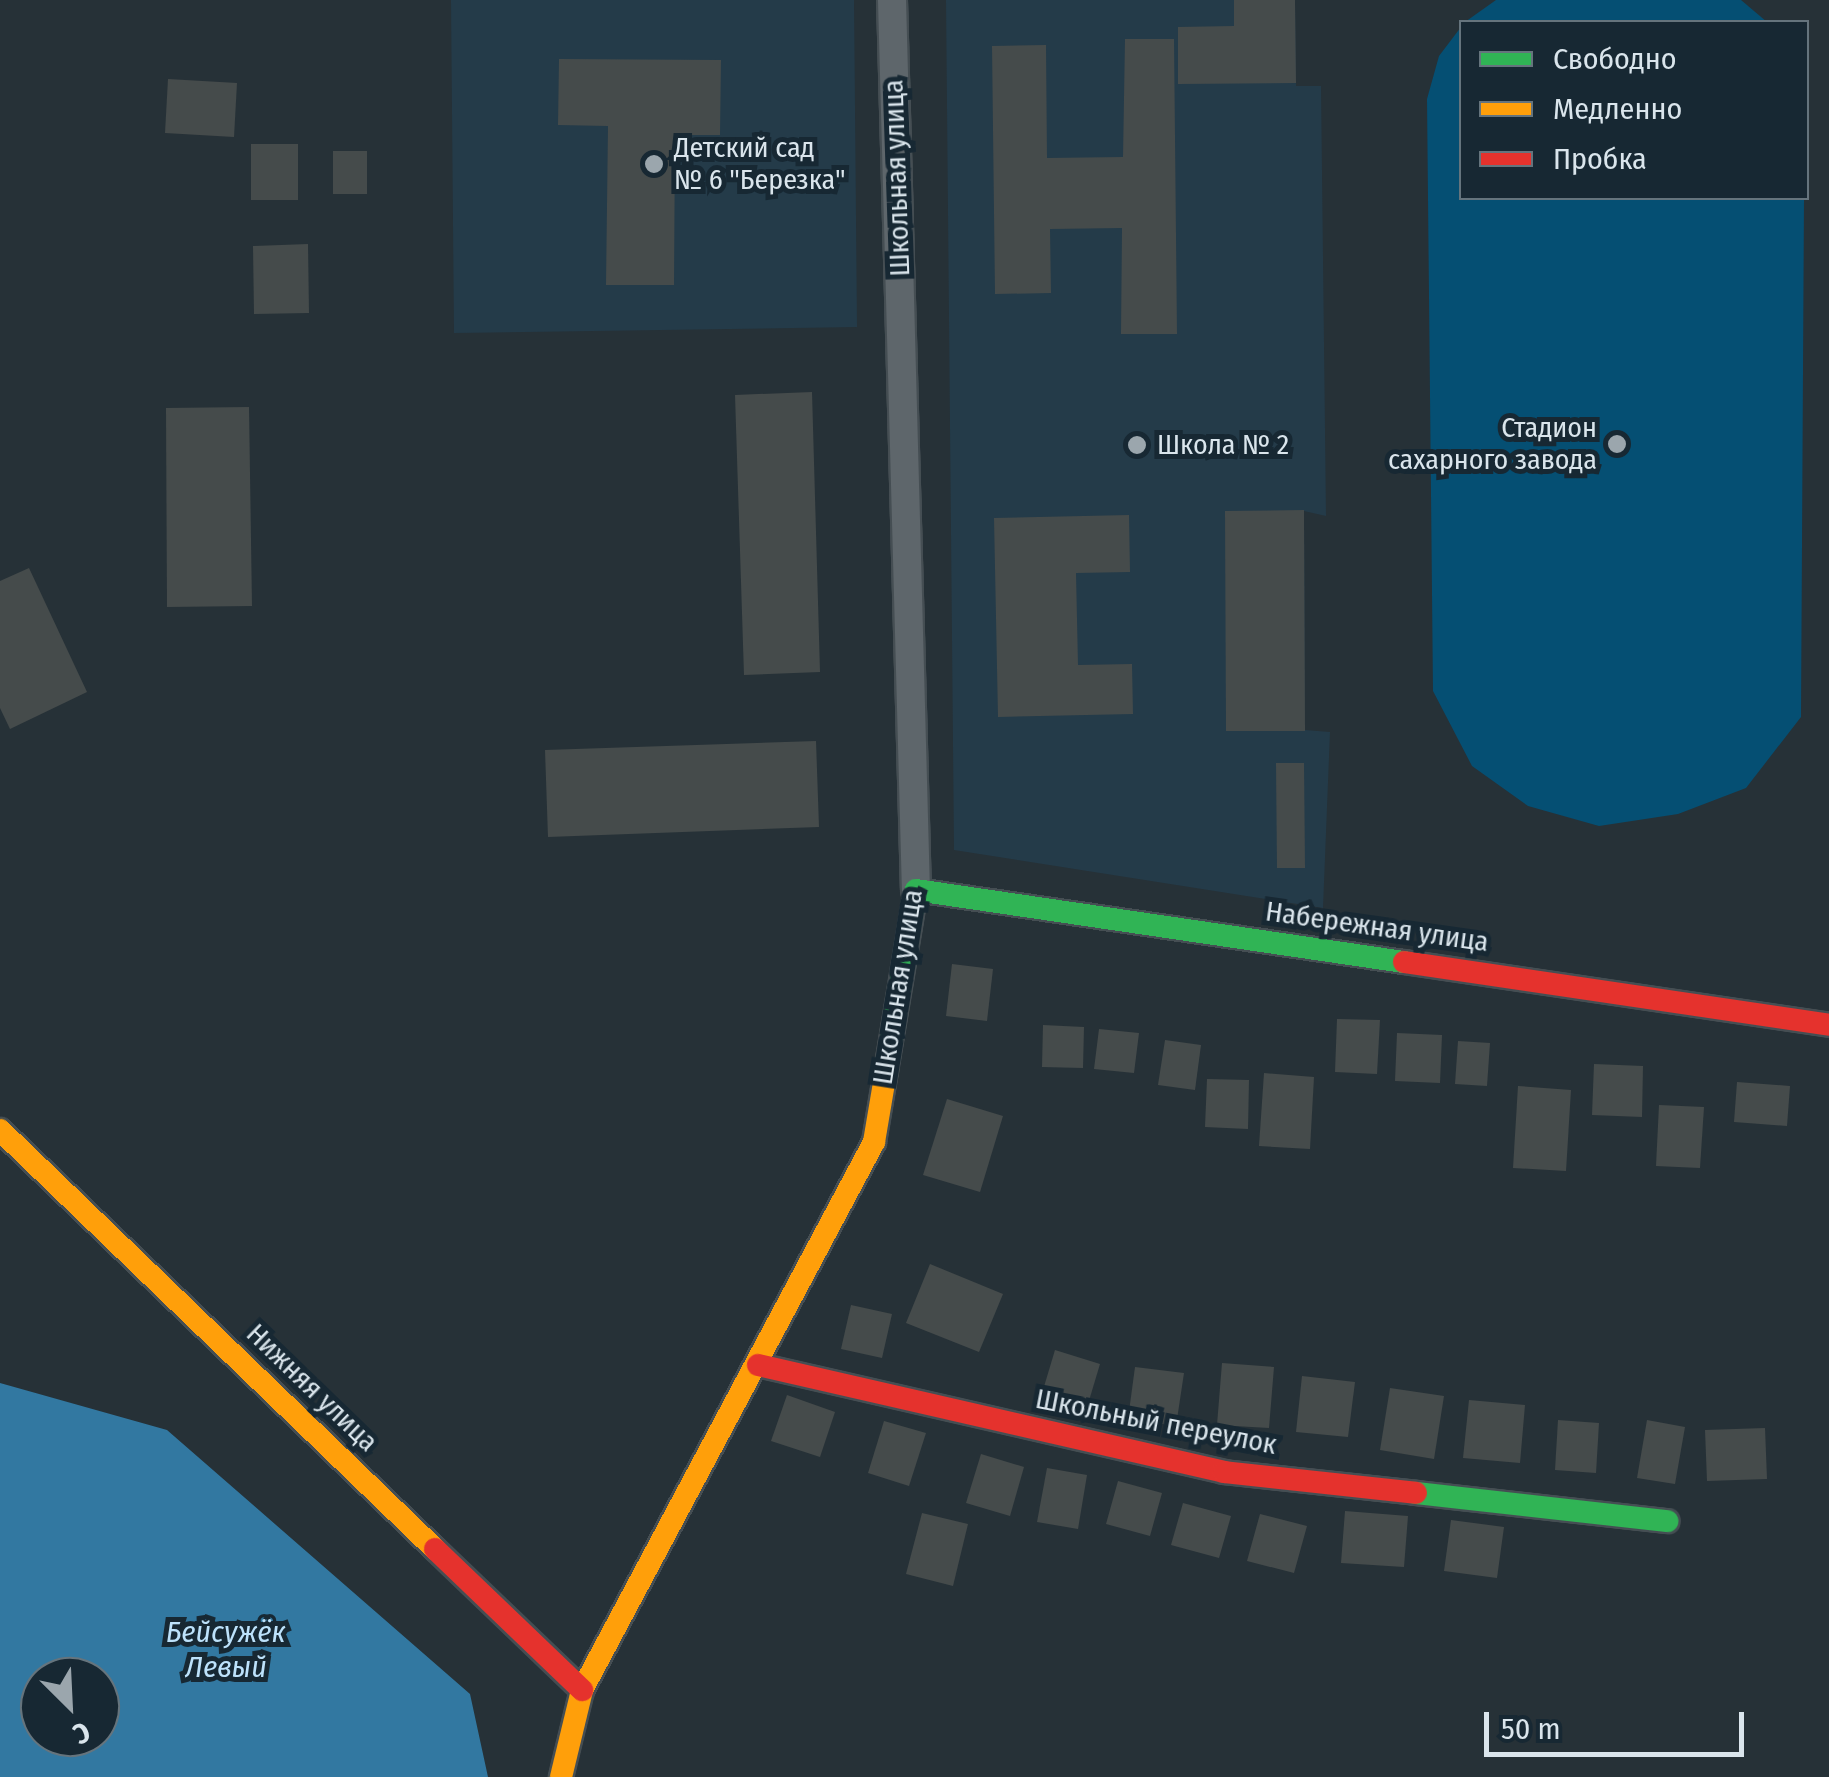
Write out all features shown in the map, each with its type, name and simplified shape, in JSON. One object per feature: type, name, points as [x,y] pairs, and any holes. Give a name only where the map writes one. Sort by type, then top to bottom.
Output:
[{"type":"street","name":"Школьная улица","points":[[561,1777],[582,1690],[874,1142],[916,890],[892,0]]},
{"type":"street","name":"Набережная улица","points":[[916,890],[1829,1024]]},
{"type":"street","name":"Нижняя улица","points":[[0,1130],[582,1690]]},
{"type":"street","name":"Школьный переулок","points":[[758,1365],[1224,1472],[1667,1522]]},
{"type":"shaded area","name":"Детский сад № 6 \"Березка\"","points":[[451,0],[854,0],[857,327],[454,333]]},
{"type":"shaded area","name":"Школа № 2","points":[[946,0],[1295,0],[1296,86],[1321,86],[1326,516],[1304,511],[1305,730],[1330,732],[1323,908],[954,850]]},
{"type":"shaded area","points":[[1496,0],[1741,0],[1765,20],[1468,20]]},
{"type":"shaded area","name":"Стадион сахарного завода","points":[[1459,30],[1459,200],[1804,200],[1801,717],[1746,788],[1678,814],[1599,826],[1528,806],[1472,766],[1433,691],[1427,99],[1439,56]]},
{"type":"water","name":"Бейсужёк Левый","points":[[0,1383],[167,1430],[470,1694],[488,1777],[0,1777]]},
{"type":"building","points":[[1234,0],[1295,0],[1296,83],[1178,84],[1178,27],[1234,26]]},
{"type":"building","points":[[1125,39],[1174,39],[1177,334],[1121,334],[1122,228],[1050,229],[1051,293],[995,294],[992,46],[1046,45],[1047,158],[1123,157]]},
{"type":"building","points":[[559,59],[721,60],[720,135],[675,135],[674,285],[606,285],[608,126],[558,125]]},
{"type":"building","points":[[168,79],[237,83],[234,137],[165,133]]},
{"type":"building","points":[[251,144],[298,144],[298,200],[251,200]]},
{"type":"building","points":[[333,151],[367,151],[367,194],[333,194]]},
{"type":"building","points":[[308,244],[309,313],[254,314],[253,246]]},
{"type":"building","points":[[812,392],[820,672],[744,675],[735,395]]},
{"type":"building","points":[[249,407],[252,606],[167,607],[166,408]]},
{"type":"building","points":[[1304,510],[1305,731],[1226,731],[1225,511]]},
{"type":"building","points":[[1129,515],[1130,572],[1076,573],[1078,665],[1132,664],[1133,714],[998,717],[994,518]]},
{"type":"building","points":[[29,568],[87,692],[10,729],[0,708],[0,581]]},
{"type":"building","points":[[816,741],[819,827],[548,837],[545,750]]},
{"type":"building","points":[[1276,763],[1304,763],[1305,868],[1277,868]]},
{"type":"building","points":[[952,964],[993,969],[987,1021],[946,1016]]},
{"type":"building","points":[[1337,1019],[1380,1020],[1377,1074],[1335,1072]]},
{"type":"building","points":[[1043,1025],[1084,1027],[1083,1068],[1042,1067]]},
{"type":"building","points":[[1099,1029],[1139,1033],[1134,1073],[1094,1069]]},
{"type":"building","points":[[1397,1033],[1442,1035],[1440,1083],[1395,1081]]},
{"type":"building","points":[[1165,1040],[1201,1045],[1195,1090],[1158,1085]]},
{"type":"building","points":[[1458,1041],[1490,1043],[1487,1086],[1455,1084]]},
{"type":"building","points":[[1594,1064],[1643,1066],[1642,1117],[1592,1115]]},
{"type":"building","points":[[1264,1073],[1314,1077],[1310,1149],[1259,1146]]},
{"type":"building","points":[[1207,1079],[1249,1080],[1248,1129],[1205,1127]]},
{"type":"building","points":[[1737,1082],[1790,1086],[1787,1126],[1734,1122]]},
{"type":"building","points":[[1518,1086],[1571,1090],[1566,1171],[1513,1168]]},
{"type":"building","points":[[947,1099],[1003,1116],[980,1192],[923,1175]]},
{"type":"building","points":[[1659,1105],[1704,1107],[1700,1168],[1656,1166]]},
{"type":"building","points":[[930,1264],[1003,1294],[979,1352],[906,1323]]},
{"type":"building","points":[[851,1305],[892,1314],[882,1358],[841,1349]]},
{"type":"building","points":[[1055,1350],[1100,1364],[1085,1414],[1040,1400]]},
{"type":"building","points":[[1222,1363],[1274,1367],[1269,1428],[1217,1425]]},
{"type":"building","points":[[1135,1367],[1184,1373],[1176,1426],[1128,1419]]},
{"type":"building","points":[[1302,1376],[1355,1382],[1348,1437],[1296,1432]]},
{"type":"building","points":[[1390,1388],[1444,1396],[1434,1459],[1380,1450]]},
{"type":"building","points":[[787,1395],[835,1412],[820,1457],[771,1441]]},
{"type":"building","points":[[1469,1400],[1525,1405],[1520,1463],[1463,1458]]},
{"type":"building","points":[[1558,1420],[1599,1423],[1596,1473],[1555,1470]]},
{"type":"building","points":[[1647,1420],[1685,1427],[1675,1484],[1637,1478]]},
{"type":"building","points":[[884,1421],[926,1433],[909,1486],[868,1473]]},
{"type":"building","points":[[1765,1428],[1767,1479],[1707,1481],[1705,1430]]},
{"type":"building","points":[[981,1454],[1024,1467],[1010,1516],[966,1503]]},
{"type":"building","points":[[1047,1468],[1087,1475],[1078,1529],[1037,1522]]},
{"type":"building","points":[[1118,1481],[1162,1493],[1150,1536],[1106,1524]]},
{"type":"building","points":[[1183,1503],[1231,1516],[1219,1558],[1171,1545]]},
{"type":"building","points":[[1345,1511],[1408,1516],[1404,1567],[1341,1563]]},
{"type":"building","points":[[922,1513],[968,1524],[953,1586],[906,1574]]},
{"type":"building","points":[[1260,1514],[1307,1526],[1294,1573],[1247,1561]]},
{"type":"building","points":[[1451,1520],[1504,1527],[1497,1578],[1444,1571]]},
{"type":"traffic: fast","points":[[886,1071],[916,890],[1404,962]]},
{"type":"traffic: fast","points":[[1416,1493],[1667,1521]]},
{"type":"traffic: slow","points":[[561,1777],[582,1690],[874,1142],[886,1071]]},
{"type":"traffic: slow","points":[[0,1130],[435,1549]]},
{"type":"traffic: jam","points":[[1404,962],[1829,1025]]},
{"type":"traffic: jam","points":[[758,1365],[1224,1472],[1416,1493]]},
{"type":"traffic: jam","points":[[435,1549],[582,1690]]},
{"type":"place","name":"Детский сад № 6 \"Березка\"","points":[[654,164]]},
{"type":"place","name":"Стадион сахарного завода","points":[[1617,444]]},
{"type":"place","name":"Школа № 2","points":[[1137,445]]}]
